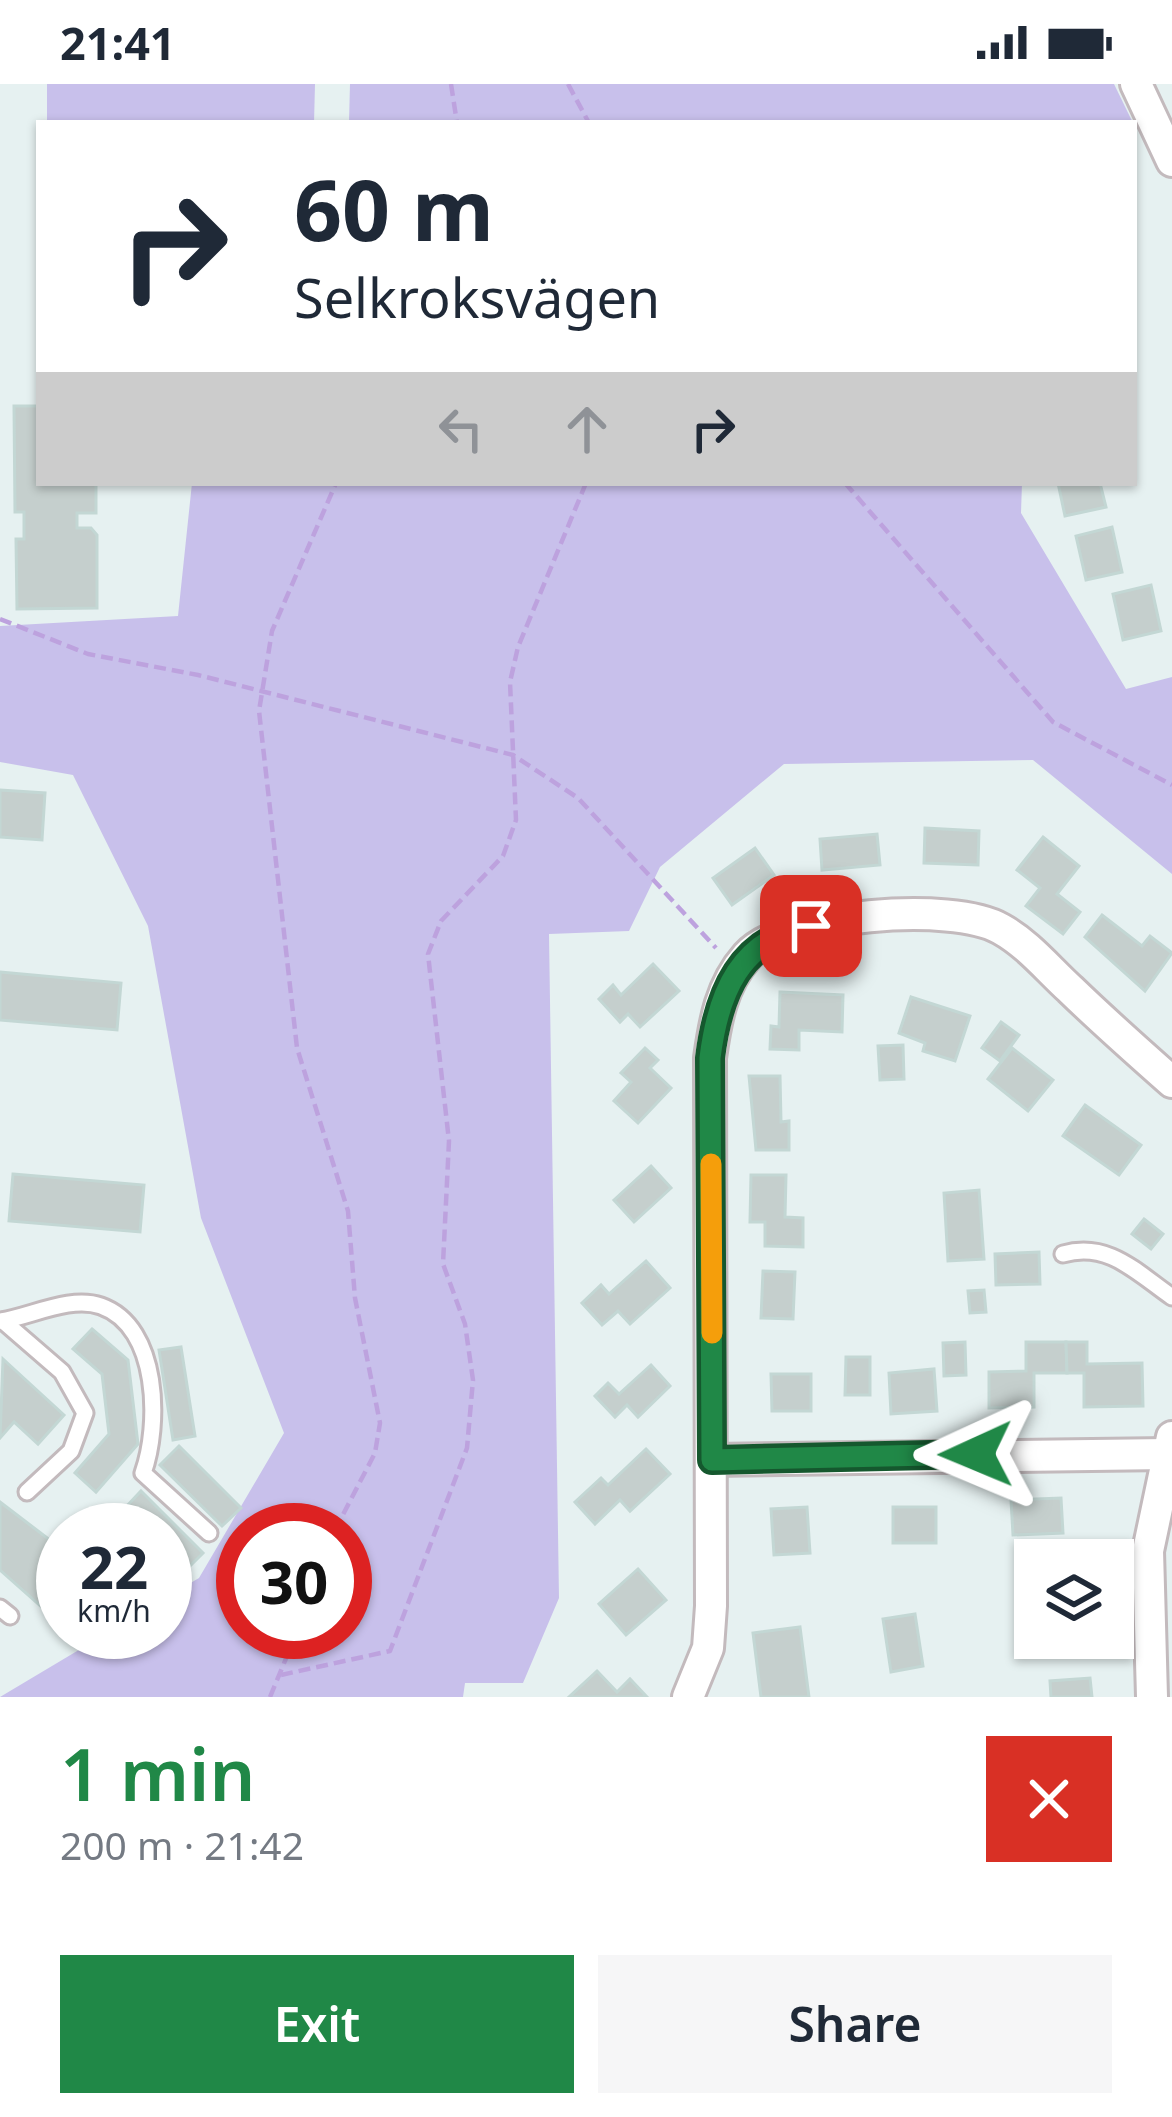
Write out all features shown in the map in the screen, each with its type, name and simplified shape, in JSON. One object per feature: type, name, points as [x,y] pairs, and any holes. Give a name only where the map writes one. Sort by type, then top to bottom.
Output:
[{"type":"street","points":[[1136,84],[1172,161]]},
{"type":"street","points":[[688,1697],[708,1648],[710,1058],[715,1022],[739,968],[767,940],[792,929],[941,913],[975,918],[1024,945],[1172,1082]]},
{"type":"street","points":[[712,1460],[1170,1445],[1148,1551],[1152,1697]]},
{"type":"lane","points":[[1063,1254],[1087,1247],[1109,1252],[1172,1297]]},
{"type":"lane","points":[[1,1321],[70,1304],[99,1305],[122,1320],[152,1382],[152,1449],[143,1473],[209,1533]]},
{"type":"lane","points":[[1,1321],[62,1372],[85,1413],[71,1450],[27,1492]]},
{"type":"path","points":[[451,84],[457,120]]},
{"type":"path","points":[[568,84],[587,120]]},
{"type":"path","points":[[335,486],[272,631],[259,691],[261,762],[296,1048],[348,1211],[355,1298],[380,1423],[375,1453],[349,1503]]},
{"type":"path","points":[[281,1675],[391,1651],[467,1448],[473,1379],[465,1324],[443,1264],[449,1142],[428,954],[441,921],[503,856],[516,820],[509,696],[518,647],[585,486]]},
{"type":"path","points":[[848,486],[1053,722],[1172,785]]},
{"type":"path","points":[[0,619],[66,647],[513,755],[578,799],[674,907],[739,968]]},
{"type":"path","points":[[270,1697],[287,1659]]},
{"type":"shaded area","points":[[47,84],[315,84],[314,120],[47,120]]},
{"type":"shaded area","points":[[350,84],[1114,84],[1132,120],[349,120]]},
{"type":"shaded area","points":[[192,486],[1022,486],[1021,513],[1126,689],[1172,677],[1172,874],[1033,760],[784,764],[660,867],[629,931],[549,934],[559,1598],[523,1683],[465,1683],[463,1697],[0,1697],[64,1659],[192,1659],[192,1582],[216,1549],[216,1659],[372,1659],[372,1503],[243,1503],[284,1433],[201,1218],[148,926],[73,775],[0,762],[0,626],[178,616]]},
{"type":"building","points":[[14,406],[36,406],[36,486],[96,486],[96,513],[77,513],[77,528],[91,528],[97,535],[97,608],[17,609],[16,539],[24,539],[24,512],[15,512]]},
{"type":"building","points":[[1059,486],[1101,486],[1106,507],[1065,516]]},
{"type":"building","points":[[1112,527],[1122,572],[1086,580],[1076,536]]},
{"type":"building","points":[[1151,585],[1161,631],[1123,640],[1113,594]]},
{"type":"building","points":[[0,790],[45,793],[42,840],[0,837]]},
{"type":"building","points":[[925,828],[979,831],[978,865],[924,863]]},
{"type":"building","points":[[877,834],[880,865],[822,870],[820,839]]},
{"type":"building","points":[[1043,837],[1079,866],[1057,894],[1080,912],[1063,934],[1026,906],[1040,888],[1017,870]]},
{"type":"building","points":[[755,848],[774,875],[732,905],[713,878]]},
{"type":"building","points":[[1102,915],[1142,946],[1150,936],[1172,953],[1145,991],[1085,937]]},
{"type":"building","points":[[653,964],[679,991],[640,1027],[628,1014],[620,1022],[599,999],[613,985],[621,995]]},
{"type":"building","points":[[0,972],[121,983],[117,1030],[0,1020]]},
{"type":"building","points":[[780,992],[843,995],[842,1032],[799,1030],[799,1050],[770,1049],[771,1026],[779,1027]]},
{"type":"building","points":[[911,997],[970,1016],[955,1061],[923,1051],[925,1043],[899,1033]]},
{"type":"building","points":[[1001,1022],[1019,1035],[1000,1061],[982,1048]]},
{"type":"building","points":[[903,1045],[904,1079],[880,1080],[878,1046]]},
{"type":"building","points":[[645,1048],[658,1060],[650,1068],[671,1088],[638,1123],[614,1101],[631,1082],[621,1073]]},
{"type":"building","points":[[1012,1048],[1053,1080],[1028,1111],[988,1079]]},
{"type":"building","points":[[749,1076],[780,1076],[781,1122],[789,1121],[789,1150],[756,1150]]},
{"type":"building","points":[[1085,1105],[1141,1145],[1119,1175],[1063,1136]]},
{"type":"building","points":[[651,1166],[671,1188],[634,1222],[614,1200]]},
{"type":"building","points":[[13,1174],[144,1185],[140,1232],[9,1221]]},
{"type":"building","points":[[751,1175],[786,1175],[785,1217],[803,1218],[803,1247],[765,1246],[765,1222],[750,1222]]},
{"type":"building","points":[[979,1190],[984,1259],[948,1261],[944,1193]]},
{"type":"building","points":[[1144,1219],[1163,1234],[1151,1249],[1132,1234]]},
{"type":"building","points":[[1039,1252],[1040,1284],[996,1285],[995,1254]]},
{"type":"building","points":[[646,1261],[670,1288],[630,1324],[618,1311],[602,1325],[582,1303],[601,1285],[609,1294]]},
{"type":"building","points":[[763,1271],[795,1272],[793,1319],[761,1318]]},
{"type":"building","points":[[984,1290],[986,1312],[970,1313],[968,1291]]},
{"type":"building","points":[[92,1329],[128,1360],[138,1444],[96,1492],[75,1473],[109,1434],[102,1374],[73,1349]]},
{"type":"building","points":[[965,1342],[966,1375],[944,1376],[943,1343]]},
{"type":"building","points":[[1026,1342],[1066,1342],[1067,1373],[1034,1373],[1034,1407],[989,1408],[989,1372],[1026,1371]]},
{"type":"building","points":[[1066,1342],[1087,1342],[1087,1364],[1142,1363],[1143,1406],[1084,1407],[1084,1373],[1067,1373]]},
{"type":"building","points":[[181,1347],[195,1436],[173,1440],[159,1350]]},
{"type":"building","points":[[846,1357],[870,1357],[870,1395],[845,1395]]},
{"type":"building","points":[[3,1359],[64,1415],[38,1444],[14,1422],[0,1438]]},
{"type":"building","points":[[651,1365],[670,1386],[638,1417],[627,1405],[615,1417],[595,1396],[608,1383],[619,1394]]},
{"type":"building","points":[[934,1369],[937,1411],[891,1414],[889,1373]]},
{"type":"building","points":[[771,1374],[811,1374],[811,1411],[772,1411]]},
{"type":"building","points":[[179,1446],[236,1503],[216,1503],[216,1520],[160,1465]]},
{"type":"building","points":[[646,1449],[670,1474],[630,1511],[620,1500],[595,1524],[575,1502],[601,1478],[608,1485]]},
{"type":"building","points":[[141,1491],[153,1503],[130,1503]]},
{"type":"building","points":[[1061,1498],[1063,1533],[1013,1535],[1011,1500]]},
{"type":"building","points":[[0,1502],[36,1529],[36,1602],[0,1570]]},
{"type":"building","points":[[807,1507],[810,1553],[774,1555],[771,1509]]},
{"type":"building","points":[[893,1507],[936,1507],[936,1543],[893,1543]]},
{"type":"building","points":[[192,1542],[203,1553],[192,1564]]},
{"type":"building","points":[[638,1569],[666,1600],[626,1635],[599,1604]]},
{"type":"building","points":[[915,1614],[923,1666],[891,1672],[883,1619]]},
{"type":"building","points":[[800,1627],[809,1697],[761,1697],[753,1633]]},
{"type":"building","points":[[597,1671],[617,1692],[630,1679],[647,1697],[569,1697]]},
{"type":"building","points":[[1090,1678],[1092,1697],[1051,1697],[1050,1681]]},
{"type":"slow traffic","points":[[711,1164],[712,1333]]},
{"type":"route","points":[[811,926],[767,940],[747,956],[728,983],[715,1022],[710,1058],[712,1460],[976,1454]]}]
